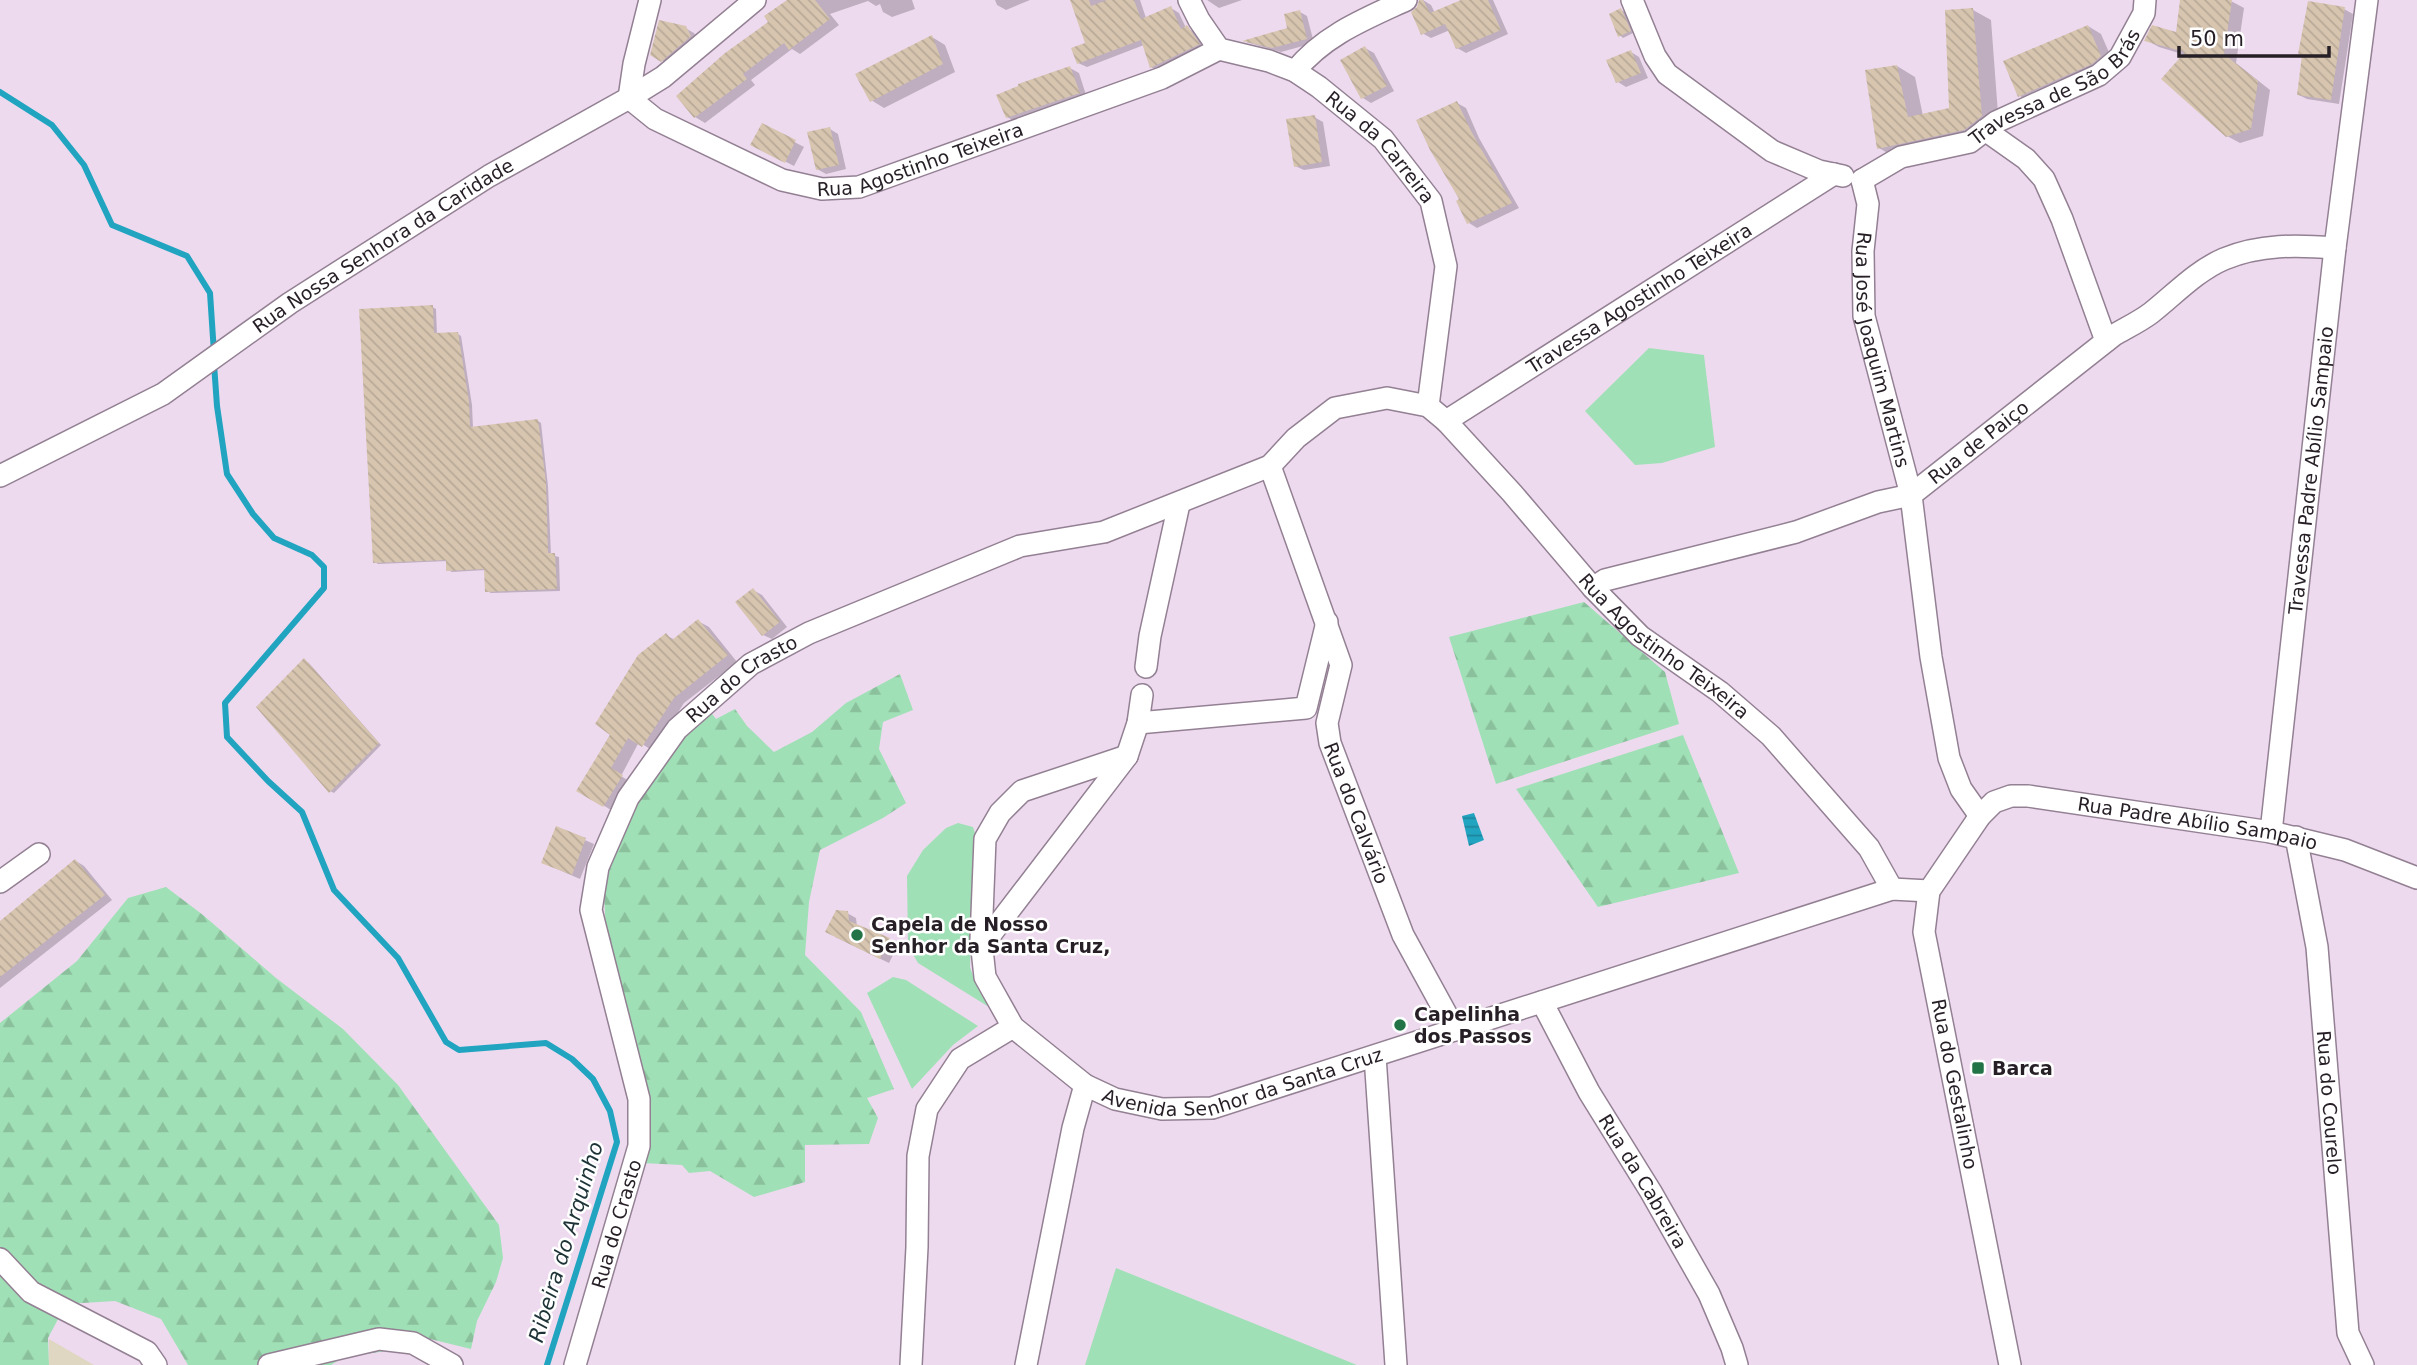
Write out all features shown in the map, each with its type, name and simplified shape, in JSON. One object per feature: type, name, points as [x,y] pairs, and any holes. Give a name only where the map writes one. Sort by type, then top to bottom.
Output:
[{"type":"street","points":[[629,98],[634,64],[650,0]]},
{"type":"street","name":"Rua Nossa Senhora da Caridade","points":[[0,476],[163,394],[258,326],[489,176],[663,77],[755,0]]},
{"type":"street","points":[[1189,0],[1219,49]]},
{"type":"street","points":[[1295,71],[1310,51],[1354,24],[1406,0]]},
{"type":"street","points":[[1632,0],[1654,56],[1667,74],[1772,151],[1819,171],[1862,180]]},
{"type":"street","name":"Travessa de São Brás","points":[[1862,180],[1901,157],[1970,142],[1996,122],[2099,75],[2120,57],[2144,13],[2145,0]]},
{"type":"street","name":"Travessa Padre Abílio Sampaio","points":[[2271,832],[2335,248],[2367,0]]},
{"type":"street","name":"Rua Agostinho Teixeira","points":[[629,98],[655,119],[782,180],[822,189],[859,187],[1162,78],[1219,49]]},
{"type":"street","name":"Rua da Carreira","points":[[1219,49],[1269,61],[1295,71],[1319,87],[1383,139],[1431,201],[1446,266],[1428,406]]},
{"type":"street","points":[[1985,130],[2026,159],[2045,179],[2106,341]]},
{"type":"street","name":"Travessa Agostinho Teixeira","points":[[1446,421],[1834,174]]},
{"type":"street","name":"Rua José Joaquim Martins","points":[[1862,180],[1868,204],[1863,251],[1864,316],[1911,495],[1931,657],[1949,758],[1961,789],[1980,816]]},
{"type":"street","name":"Rua de Paiço","points":[[1593,588],[1605,580],[1796,532],[1878,502],[1911,495],[2106,341],[2148,315],[2198,275],[2223,259],[2264,247],[2335,248]]},
{"type":"street","name":"Rua do Crasto","points":[[575,1365],[639,1146],[639,1100],[591,910],[598,867],[628,798],[677,729],[751,664],[809,633],[1020,546],[1104,532],[1270,466],[1296,438],[1335,408],[1387,398],[1428,406]]},
{"type":"street","name":"Rua Agostinho Teixeira","points":[[1428,406],[1446,421],[1593,588],[1640,636],[1720,692],[1771,736],[1869,848],[1892,890]]},
{"type":"street","name":"Rua do Calvário","points":[[1270,466],[1341,665],[1327,723],[1330,743],[1403,934],[1455,1030]]},
{"type":"street","points":[[1146,667],[1150,636],[1179,503]]},
{"type":"street","points":[[1138,723],[1306,708],[1327,621]]},
{"type":"street","points":[[982,947],[1127,756],[1138,723],[1142,695]]},
{"type":"street","points":[[911,1365],[918,1156],[927,1109],[960,1059],[1013,1027],[985,976],[982,947],[985,839],[1000,813],[1022,791],[1127,756]]},
{"type":"street","name":"Rua Padre Abílio Sampaio","points":[[1980,816],[1994,802],[2011,796],[2028,796],[2296,837],[2373,859],[2417,878]]},
{"type":"street","name":"Rua do Gestalinho","points":[[1980,816],[1929,891],[1924,932],[2010,1365]]},
{"type":"street","name":"Rua do Courelo","points":[[2296,837],[2317,947],[2348,1333],[2363,1365]]},
{"type":"street","points":[[0,882],[38,854]]},
{"type":"street","name":"Avenida Senhor da Santa Cruz","points":[[1013,1027],[1085,1085],[1115,1099],[1162,1109],[1212,1108],[1892,890],[1929,891]]},
{"type":"street","name":"Rua da Cabreira","points":[[1542,1002],[1589,1092],[1651,1192],[1709,1294],[1737,1365]]},
{"type":"street","points":[[1375,1056],[1396,1365]]},
{"type":"street","points":[[1026,1365],[1073,1128],[1085,1085]]},
{"type":"street","points":[[0,1259],[31,1292],[147,1352],[156,1365]]},
{"type":"street","points":[[269,1365],[379,1339],[413,1343],[452,1365]]},
{"type":"shaded area","points":[[49,1339],[94,1365],[49,1365]]},
{"type":"green space","points":[[1649,348],[1704,355],[1715,447],[1662,463],[1635,465],[1585,411]]},
{"type":"green space","points":[[1584,602],[1665,672],[1679,724],[1496,784],[1449,637]]},
{"type":"green space","points":[[900,674],[913,710],[883,722],[879,749],[906,803],[883,818],[820,850],[809,902],[805,955],[861,1012],[894,1089],[867,1098],[878,1118],[869,1144],[805,1145],[805,1182],[754,1197],[710,1171],[689,1173],[682,1165],[642,1163],[606,933],[603,877],[626,805],[709,710],[716,719],[735,709],[747,726],[774,752],[812,732],[846,703]]},
{"type":"green space","points":[[1683,735],[1739,873],[1598,907],[1516,789]]},
{"type":"green space","points":[[958,823],[973,827],[975,833],[970,967],[976,985],[989,1007],[918,963],[908,946],[907,876],[923,850],[946,828]]},
{"type":"green space","points":[[166,887],[276,978],[343,1029],[398,1085],[499,1225],[503,1258],[496,1282],[477,1321],[471,1349],[422,1337],[394,1350],[344,1357],[331,1365],[188,1365],[161,1319],[115,1301],[66,1304],[48,1338],[49,1365],[0,1365],[0,1023],[77,961],[128,898]]},
{"type":"green space","points":[[893,977],[906,980],[978,1026],[953,1045],[912,1089],[867,993]]},
{"type":"green space","points":[[1116,1268],[1357,1365],[1085,1365]]},
{"type":"water","points":[[1474,813],[1484,840],[1469,846],[1462,816]]},
{"type":"building","points":[[787,0],[815,0],[830,19],[789,50],[784,43],[743,74],[747,79],[694,118],[676,96],[725,53],[768,22],[764,16]]},
{"type":"building","points":[[1070,0],[1089,0],[1091,6],[1107,0],[1134,0],[1141,19],[1171,6],[1181,29],[1187,25],[1200,44],[1150,68],[1141,40],[1077,64],[1071,48],[1085,43]]},
{"type":"building","points":[[1419,0],[1423,0],[1430,13],[1461,0],[1488,0],[1501,30],[1456,49],[1445,24],[1421,35],[1411,12],[1417,7]]},
{"type":"building","points":[[2180,0],[2232,0],[2224,54],[2258,81],[2251,129],[2226,137],[2161,79],[2185,52],[2144,41],[2152,25],[2176,32]]},
{"type":"building","points":[[2308,1],[2345,7],[2331,100],[2297,95],[2302,55],[2298,54]]},
{"type":"building","points":[[1621,8],[1631,31],[1618,37],[1609,14]]},
{"type":"building","points":[[1973,8],[1982,116],[1964,130],[1877,149],[1865,70],[1897,65],[1908,117],[1949,108],[1945,10]]},
{"type":"building","points":[[1300,10],[1307,39],[1272,48],[1242,41],[1287,28],[1284,14]]},
{"type":"building","points":[[659,20],[686,26],[691,36],[661,62],[650,55]]},
{"type":"building","points":[[2088,25],[2101,56],[2092,64],[2018,97],[2003,61]]},
{"type":"building","points":[[932,35],[943,64],[870,102],[855,74]]},
{"type":"building","points":[[1365,46],[1387,86],[1361,99],[1340,60]]},
{"type":"building","points":[[1631,50],[1641,73],[1616,83],[1606,60]]},
{"type":"building","points":[[1070,66],[1080,93],[1006,118],[996,95],[1018,84]]},
{"type":"building","points":[[1457,101],[1512,203],[1467,224],[1456,201],[1459,199],[1416,120]]},
{"type":"building","points":[[1315,115],[1322,162],[1294,167],[1286,119]]},
{"type":"building","points":[[762,123],[796,140],[785,163],[750,145]]},
{"type":"building","points":[[830,127],[839,165],[816,170],[807,132]]},
{"type":"building","points":[[433,305],[434,333],[458,332],[469,402],[470,427],[538,419],[546,483],[548,553],[555,553],[557,589],[485,592],[484,569],[446,571],[446,560],[373,563],[359,309]]},
{"type":"building","points":[[753,588],[780,622],[762,636],[735,602]]},
{"type":"building","points":[[698,619],[728,655],[674,698],[642,747],[628,738],[611,768],[623,775],[603,807],[576,791],[610,735],[595,724],[638,655],[666,633],[672,640]]},
{"type":"building","points":[[304,658],[379,743],[329,793],[256,707]]},
{"type":"building","points":[[556,826],[586,838],[572,875],[541,863]]},
{"type":"building","points":[[75,859],[105,895],[0,977],[0,921]]},
{"type":"building","name":"Capela de Nosso Senhor da Santa Cruz,","points":[[836,910],[848,911],[849,921],[890,938],[880,959],[825,932]]},
{"type":"waterway","name":"Ribeira do Arquinho","points":[[0,92],[52,125],[84,165],[112,225],[187,256],[210,293],[214,353]]},
{"type":"waterway","name":"Ribeira do Arquinho","points":[[214,364],[227,474],[253,514],[274,538],[312,555],[324,567],[324,588],[225,703],[227,737],[268,781],[302,812],[334,890],[398,958],[446,1042],[459,1050],[546,1043],[572,1059],[593,1079],[610,1111],[617,1142],[547,1365]]},
{"type":"place","name":"Capela de Nosso Senhor da Santa Cruz,","points":[[857,935]]},
{"type":"place","name":"Capelinha dos Passos","points":[[1400,1025]]},
{"type":"place","name":"Barca","points":[[1978,1068]]}]
